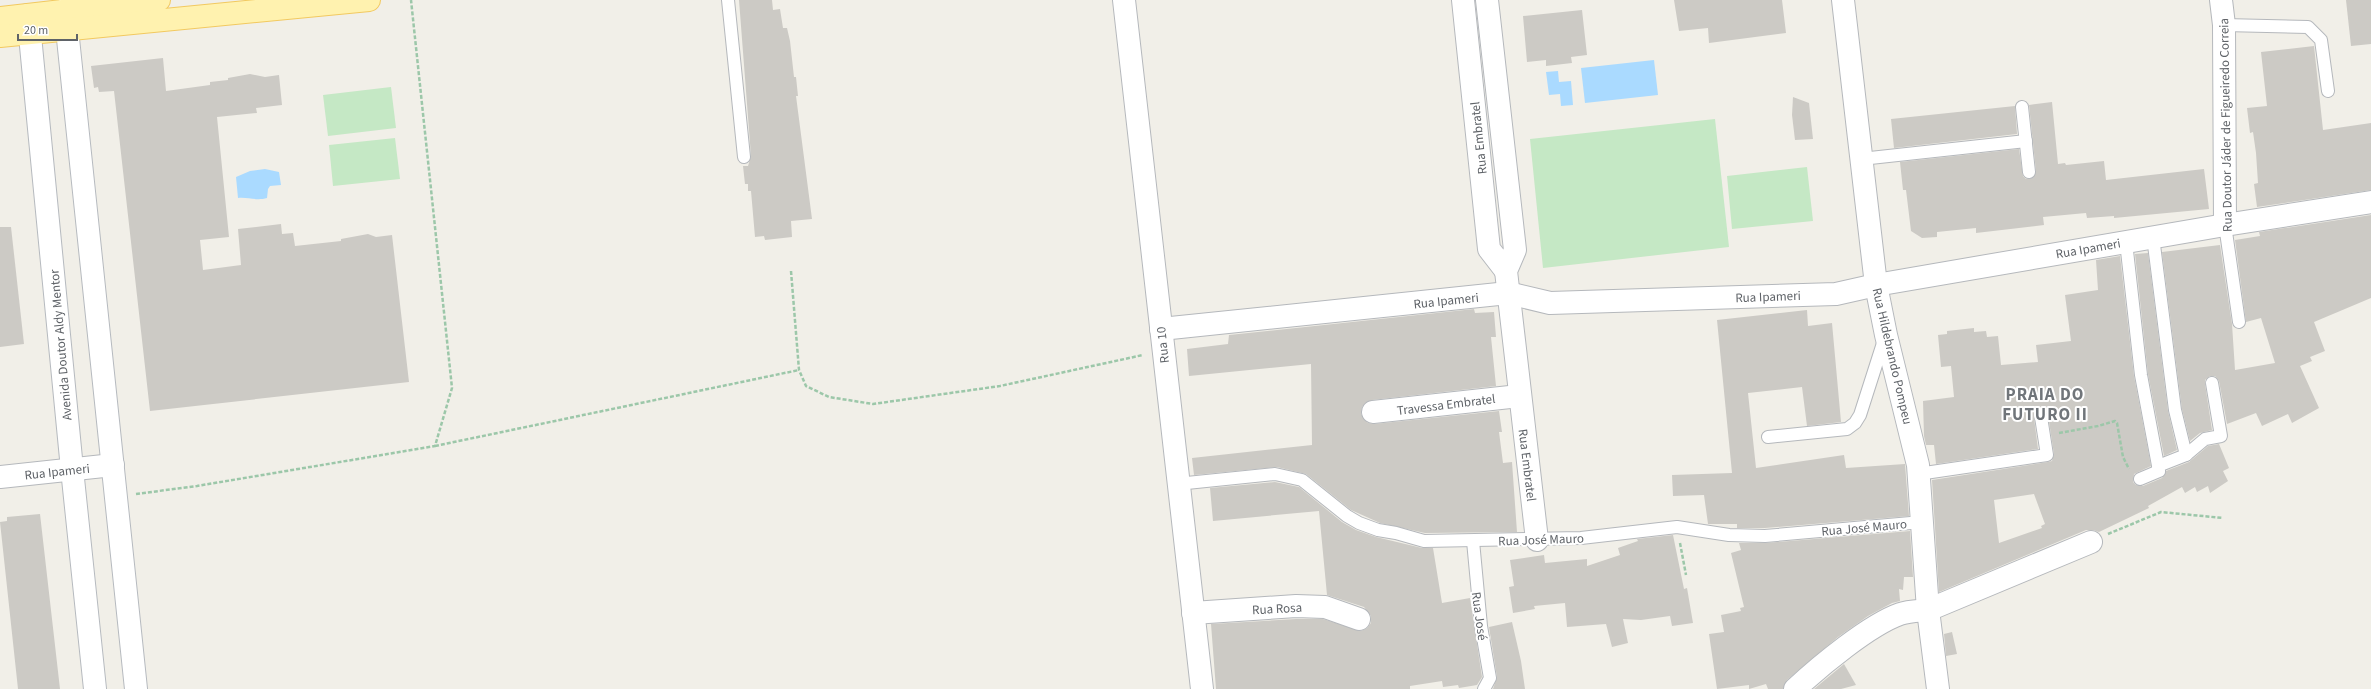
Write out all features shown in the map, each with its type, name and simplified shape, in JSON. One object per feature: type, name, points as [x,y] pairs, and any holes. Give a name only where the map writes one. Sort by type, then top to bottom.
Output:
[{"type":"main road","points":[[66,20],[159,0]]},
{"type":"main road","points":[[0,18],[28,16],[66,20],[369,0]]},
{"type":"main road","points":[[0,36],[28,16]]},
{"type":"street","name":"Rua 10","points":[[1124,0],[1177,484],[1202,689]]},
{"type":"street","name":"Rua Embratel","points":[[1463,0],[1489,249],[1506,271]]},
{"type":"street","name":"Rua Embratel","points":[[1487,0],[1515,250],[1506,271],[1508,293],[1537,540]]},
{"type":"street","name":"Rua Hildebrando Pompeu","points":[[1843,0],[1876,285],[1886,335],[1913,438],[1918,474],[1928,610],[1938,689]]},
{"type":"street","name":"Rua Doutor Jáder de Figueiredo Correia","points":[[2221,0],[2224,25],[2225,225]]},
{"type":"street","name":"Avenida Doutor Aldy Mentor","points":[[28,16],[95,689]]},
{"type":"street","points":[[66,20],[136,689]]},
{"type":"street","name":"Rua Ipameri","points":[[1161,329],[1508,293],[1550,303],[1836,294],[1876,285],[2153,237],[2371,202]]},
{"type":"street","name":"Travessa Embratel","points":[[1373,412],[1519,396]]},
{"type":"street","name":"Rua Ipameri","points":[[0,477],[113,464]]},
{"type":"street","points":[[1795,689],[1817,669],[1874,628],[1901,614],[1928,610],[2091,542]]},
{"type":"street","name":"Rua Rosa","points":[[1193,613],[1296,606],[1325,607],[1359,619]]},
{"type":"lane","points":[[728,0],[744,157]]},
{"type":"lane","points":[[2224,25],[2308,27],[2314,31],[2321,40],[2328,91]]},
{"type":"lane","points":[[2022,107],[2029,172]]},
{"type":"lane","points":[[1862,159],[2026,141]]},
{"type":"lane","name":"Rua Doutor Jáder de Figueiredo Correia","points":[[2225,225],[2238,322]]},
{"type":"lane","points":[[2153,237],[2175,410],[2186,455]]},
{"type":"lane","points":[[2126,242],[2141,375],[2159,471],[2140,479]]},
{"type":"lane","points":[[1768,437],[1847,428],[1855,423],[1860,416],[1886,335]]},
{"type":"lane","points":[[2158,466],[2186,455],[2204,439],[2221,436],[2212,383]]},
{"type":"lane","points":[[1918,474],[2046,455],[2041,417]]},
{"type":"lane","name":"Rua José Mauro","points":[[1177,484],[1275,474],[1288,476],[1302,480],[1347,516],[1378,530],[1396,532],[1424,541],[1581,538],[1677,527],[1729,535],[1765,536],[1922,522]]},
{"type":"lane","name":"Rua José","points":[[1473,541],[1481,626],[1490,678],[1484,689]]},
{"type":"path","points":[[411,0],[452,388],[435,446]]},
{"type":"path","points":[[791,271],[799,370],[806,386],[829,398],[873,404],[1000,386],[1163,351]]},
{"type":"path","points":[[116,496],[197,486],[435,446],[799,370]]},
{"type":"path","points":[[2043,435],[2098,426],[2115,421],[2117,423],[2123,457],[2131,476],[2140,479]]},
{"type":"path","points":[[2091,542],[2161,512],[2223,518]]},
{"type":"path","points":[[1677,527],[1686,575]]},
{"type":"green space","points":[[391,87],[396,128],[328,136],[323,95]]},
{"type":"green space","points":[[1715,119],[1729,247],[1543,268],[1530,139]]},
{"type":"green space","points":[[395,138],[400,179],[333,186],[329,145]]},
{"type":"green space","points":[[1807,167],[1813,221],[1732,229],[1727,176]]},
{"type":"water","points":[[1654,60],[1658,95],[1585,103],[1581,68]]},
{"type":"water","points":[[1558,71],[1559,82],[1571,81],[1573,105],[1561,106],[1560,94],[1549,95],[1546,72]]},
{"type":"water","points":[[265,169],[279,172],[281,185],[270,186],[268,189],[267,198],[238,198],[236,177],[250,171]]},
{"type":"building","points":[[739,0],[772,0],[773,10],[780,9],[783,28],[787,28],[790,41],[794,77],[796,77],[798,96],[796,96],[812,219],[791,221],[792,237],[765,240],[764,236],[755,237],[751,191],[748,191],[748,184],[745,184],[743,166],[748,166],[751,156]]},
{"type":"building","points":[[1674,0],[1782,0],[1786,33],[1709,43],[1708,28],[1679,31]]},
{"type":"building","points":[[2346,0],[2371,0],[2371,44],[2351,46]]},
{"type":"building","points":[[1582,10],[1587,55],[1571,57],[1572,63],[1546,66],[1546,60],[1527,62],[1523,16]]},
{"type":"building","points":[[2314,46],[2323,130],[2371,123],[2371,190],[2257,207],[2254,184],[2258,183],[2256,153],[2253,132],[2250,133],[2247,108],[2267,106],[2261,52]]},
{"type":"building","points":[[163,58],[166,91],[210,85],[210,82],[228,80],[228,78],[250,74],[265,77],[279,75],[282,105],[256,108],[257,113],[217,117],[229,237],[200,240],[203,270],[241,265],[238,229],[281,224],[282,234],[293,233],[295,246],[341,241],[341,239],[368,234],[376,237],[392,235],[409,382],[150,411],[114,91],[99,92],[98,87],[94,88],[91,66]]},
{"type":"building","points":[[1793,97],[1809,103],[1813,139],[1795,140],[1792,115]]},
{"type":"building","points":[[2052,102],[2058,164],[2065,163],[2066,165],[2104,161],[2106,180],[2204,169],[2209,209],[2114,218],[2114,216],[2087,218],[2086,213],[2043,217],[2044,225],[1976,233],[1976,228],[1937,232],[1937,237],[1922,238],[1911,231],[1906,190],[1903,190],[1900,162],[2019,149],[2023,176],[2026,179],[2033,178],[2036,171],[2029,105]]},
{"type":"building","points":[[2015,106],[2017,134],[1894,148],[1891,119]]},
{"type":"building","points":[[2371,215],[2371,298],[2314,322],[2325,351],[2310,357],[2312,361],[2300,366],[2319,408],[2292,423],[2288,414],[2262,426],[2256,413],[2227,424],[2219,381],[2215,376],[2210,376],[2205,380],[2205,384],[2212,430],[2200,433],[2190,441],[2182,409],[2162,252],[2220,245],[2232,324],[2235,370],[2275,363],[2261,318],[2246,322],[2235,240],[2260,236],[2259,232]]},
{"type":"building","points":[[0,227],[11,227],[24,344],[0,347]]},
{"type":"building","points":[[2148,253],[2168,411],[2177,450],[2164,456],[2148,374],[2135,254]]},
{"type":"building","points":[[2120,256],[2134,376],[2151,466],[2134,474],[2133,482],[2136,485],[2143,486],[2162,478],[2166,471],[2189,462],[2208,446],[2219,444],[2229,468],[2223,471],[2228,481],[2210,493],[2208,486],[2197,492],[2195,487],[2185,493],[2182,487],[2148,506],[2149,508],[2099,532],[2086,530],[1939,592],[1932,480],[2048,462],[2052,461],[2054,454],[2048,415],[2047,412],[2040,410],[2036,411],[2034,418],[2038,449],[1936,464],[1934,445],[1926,445],[1924,436],[1923,401],[1954,397],[1951,366],[1941,367],[1938,335],[1947,334],[1947,331],[1974,328],[1974,332],[1986,331],[1987,337],[1998,336],[2001,365],[2038,362],[2036,345],[2071,341],[2065,295],[2098,290],[2096,260]],"holes":[[[2034,494],[2045,524],[2041,526],[2042,528],[1999,543],[1994,500]]]},
{"type":"building","points":[[1474,309],[1475,313],[1494,312],[1496,337],[1491,337],[1496,386],[1372,400],[1362,407],[1361,414],[1368,423],[1374,424],[1499,411],[1502,432],[1499,432],[1503,463],[1512,462],[1517,532],[1425,533],[1380,523],[1351,510],[1306,474],[1277,467],[1194,475],[1192,458],[1312,445],[1311,364],[1189,376],[1187,349],[1228,344],[1229,335]]},
{"type":"building","points":[[1807,310],[1808,326],[1832,323],[1841,422],[1807,426],[1802,387],[1748,393],[1756,468],[1844,455],[1846,468],[1905,464],[1909,516],[1765,528],[1737,528],[1737,524],[1708,524],[1704,495],[1673,496],[1672,475],[1732,473],[1717,320]]},
{"type":"building","points":[[1275,482],[1299,487],[1342,522],[1356,530],[1376,537],[1422,548],[1433,548],[1442,603],[1470,598],[1482,677],[1477,685],[1459,688],[1458,685],[1443,687],[1442,681],[1410,686],[1410,689],[1216,689],[1211,624],[1296,619],[1323,619],[1361,631],[1367,628],[1371,623],[1371,616],[1364,607],[1327,595],[1319,511],[1213,521],[1210,488]]},
{"type":"building","points":[[40,514],[60,689],[18,689],[0,522],[7,521],[7,517]]},
{"type":"building","points":[[1910,531],[1913,577],[1904,577],[1903,590],[1899,589],[1900,601],[1892,603],[1868,616],[1838,637],[1787,680],[1783,689],[1768,689],[1766,684],[1749,689],[1749,685],[1717,689],[1709,634],[1724,632],[1721,615],[1741,611],[1740,608],[1744,607],[1731,553],[1741,550],[1739,543],[1766,543]]},
{"type":"building","points":[[1673,535],[1684,589],[1687,588],[1693,623],[1672,626],[1670,616],[1641,620],[1623,619],[1628,643],[1612,647],[1606,624],[1567,627],[1565,603],[1534,606],[1535,609],[1513,613],[1509,587],[1514,586],[1510,560],[1544,555],[1545,563],[1587,559],[1587,566],[1620,555],[1618,548],[1638,541],[1637,539]]},
{"type":"building","points":[[1512,622],[1521,661],[1525,689],[1493,689],[1497,677],[1489,627]]},
{"type":"building","points":[[1952,632],[1957,654],[1946,656],[1944,634]]},
{"type":"building","points":[[1844,664],[1856,685],[1841,689],[1814,689]]},
{"type":"district","name":"PRAIA DO FUTURO II","points":[[2045,404]]}]
